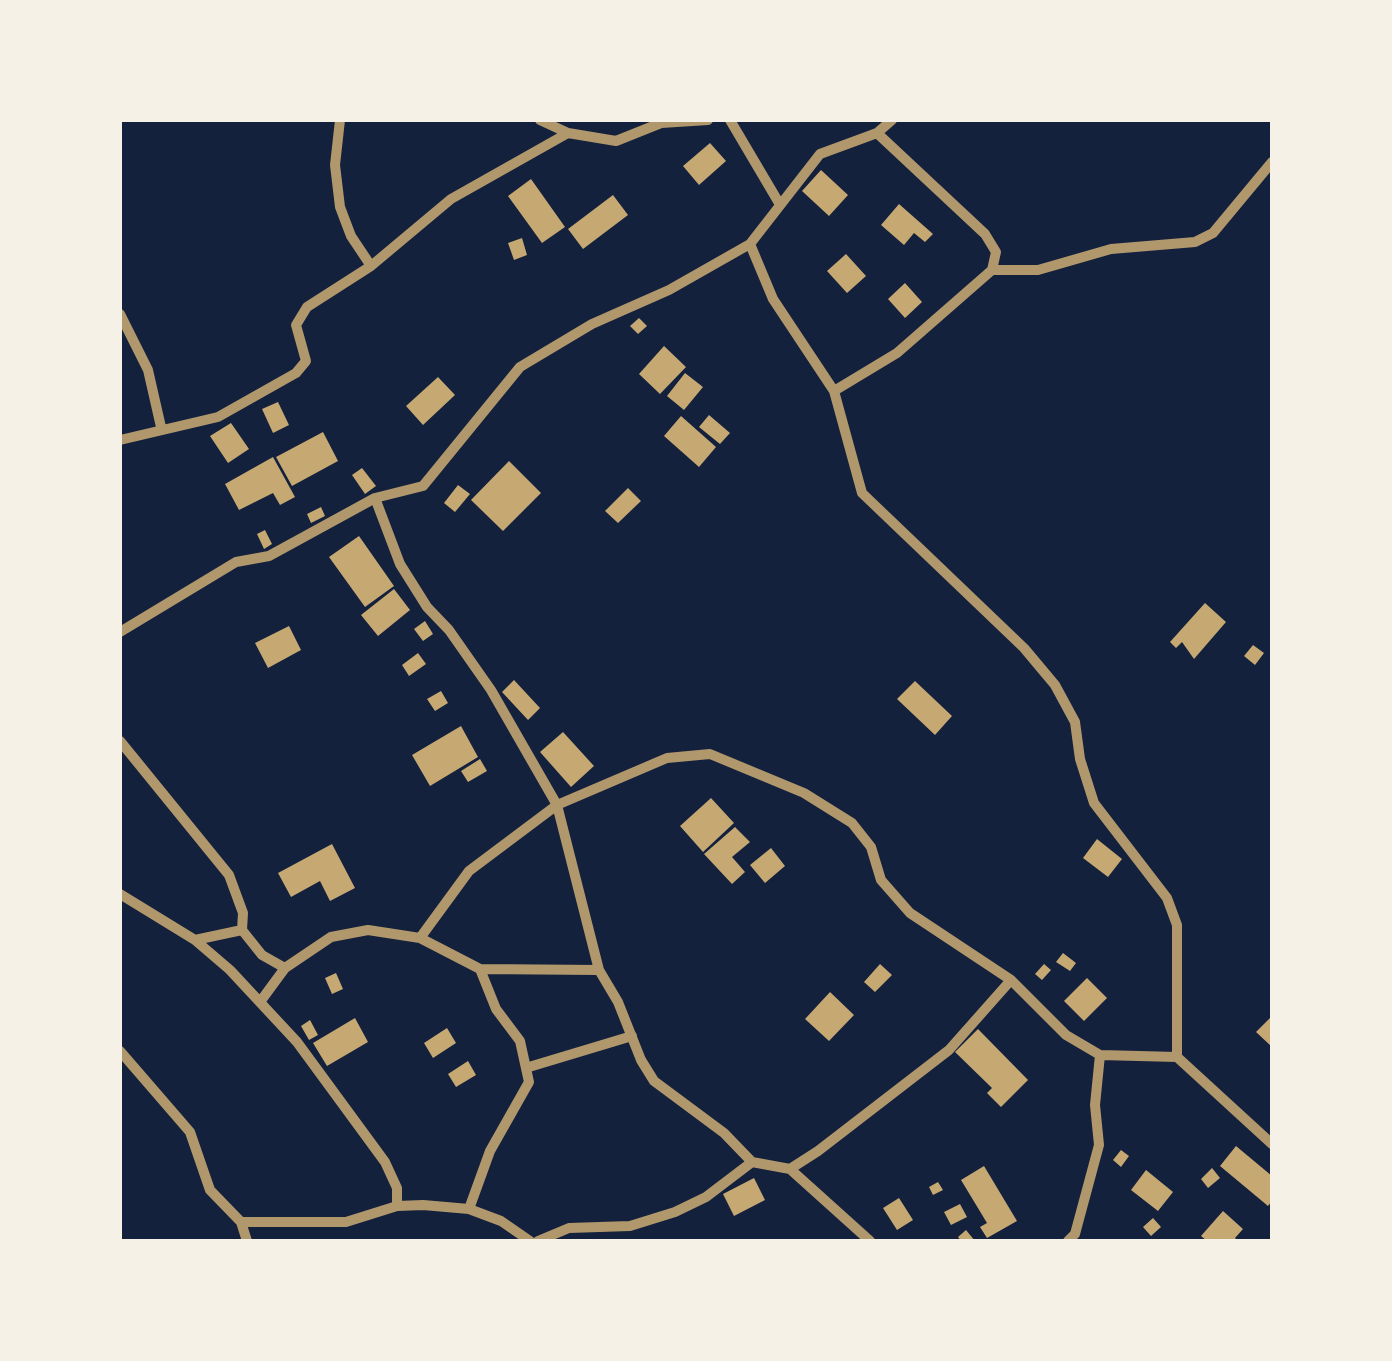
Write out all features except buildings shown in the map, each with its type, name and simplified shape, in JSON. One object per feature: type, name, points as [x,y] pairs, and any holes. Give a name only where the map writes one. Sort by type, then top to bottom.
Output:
[{"type":"street","points":[[340,120],[336,164],[340,208],[351,236],[371,266]]},
{"type":"street","points":[[540,120],[568,134],[616,141],[661,123],[708,120]]},
{"type":"street","points":[[730,120],[779,203]]},
{"type":"street","points":[[120,632],[236,562],[268,556],[375,498],[423,486],[520,367],[592,324],[669,290],[750,244],[820,154],[877,133],[892,120]]},
{"type":"street","points":[[834,391],[897,354],[992,270],[996,252],[984,234],[877,133]]},
{"type":"street","points":[[120,440],[162,427],[218,417],[296,373],[306,362],[296,335],[300,316],[371,266],[451,199],[568,134]]},
{"type":"street","points":[[992,270],[1038,270],[1111,249],[1195,242],[1214,233],[1272,162]]},
{"type":"street","points":[[750,244],[773,299],[834,391],[862,493],[1024,648],[1055,686],[1075,722],[1080,758],[1094,803],[1167,898],[1177,926],[1177,1057]]},
{"type":"street","points":[[120,314],[148,370],[162,427]]},
{"type":"street","points":[[375,498],[400,564],[426,608],[449,630],[492,690],[557,805],[599,970],[654,1082],[724,1133],[752,1162],[790,1169],[870,1241]]},
{"type":"street","points":[[120,741],[229,875],[240,900],[242,930],[262,955],[285,968]]},
{"type":"street","points":[[420,938],[469,871],[557,805],[666,758],[710,754],[760,772],[852,823],[871,847],[880,880],[910,913],[1011,980],[1066,1035],[1100,1055],[1177,1057],[1272,1144]]},
{"type":"street","points":[[120,894],[195,940],[260,1002],[316,1066],[385,1162],[397,1188],[397,1206]]},
{"type":"street","points":[[195,940],[242,930]]},
{"type":"street","points":[[260,1002],[285,968],[331,937],[368,930],[420,938],[480,969],[599,970]]},
{"type":"street","points":[[470,1209],[490,1151],[529,1082],[529,1067],[520,1040],[496,1009],[480,969]]},
{"type":"street","points":[[790,1169],[950,1050],[1011,980]]},
{"type":"street","points":[[529,1067],[632,1036]]},
{"type":"street","points":[[120,1051],[190,1132],[210,1190],[241,1222],[247,1241]]},
{"type":"street","points":[[1068,1241],[1075,1234],[1099,1144],[1095,1105],[1100,1055]]},
{"type":"street","points":[[538,1241],[569,1228],[630,1226],[675,1212],[706,1198],[752,1162]]},
{"type":"street","points":[[241,1222],[346,1222],[397,1206],[470,1209],[501,1221],[530,1241]]}]
